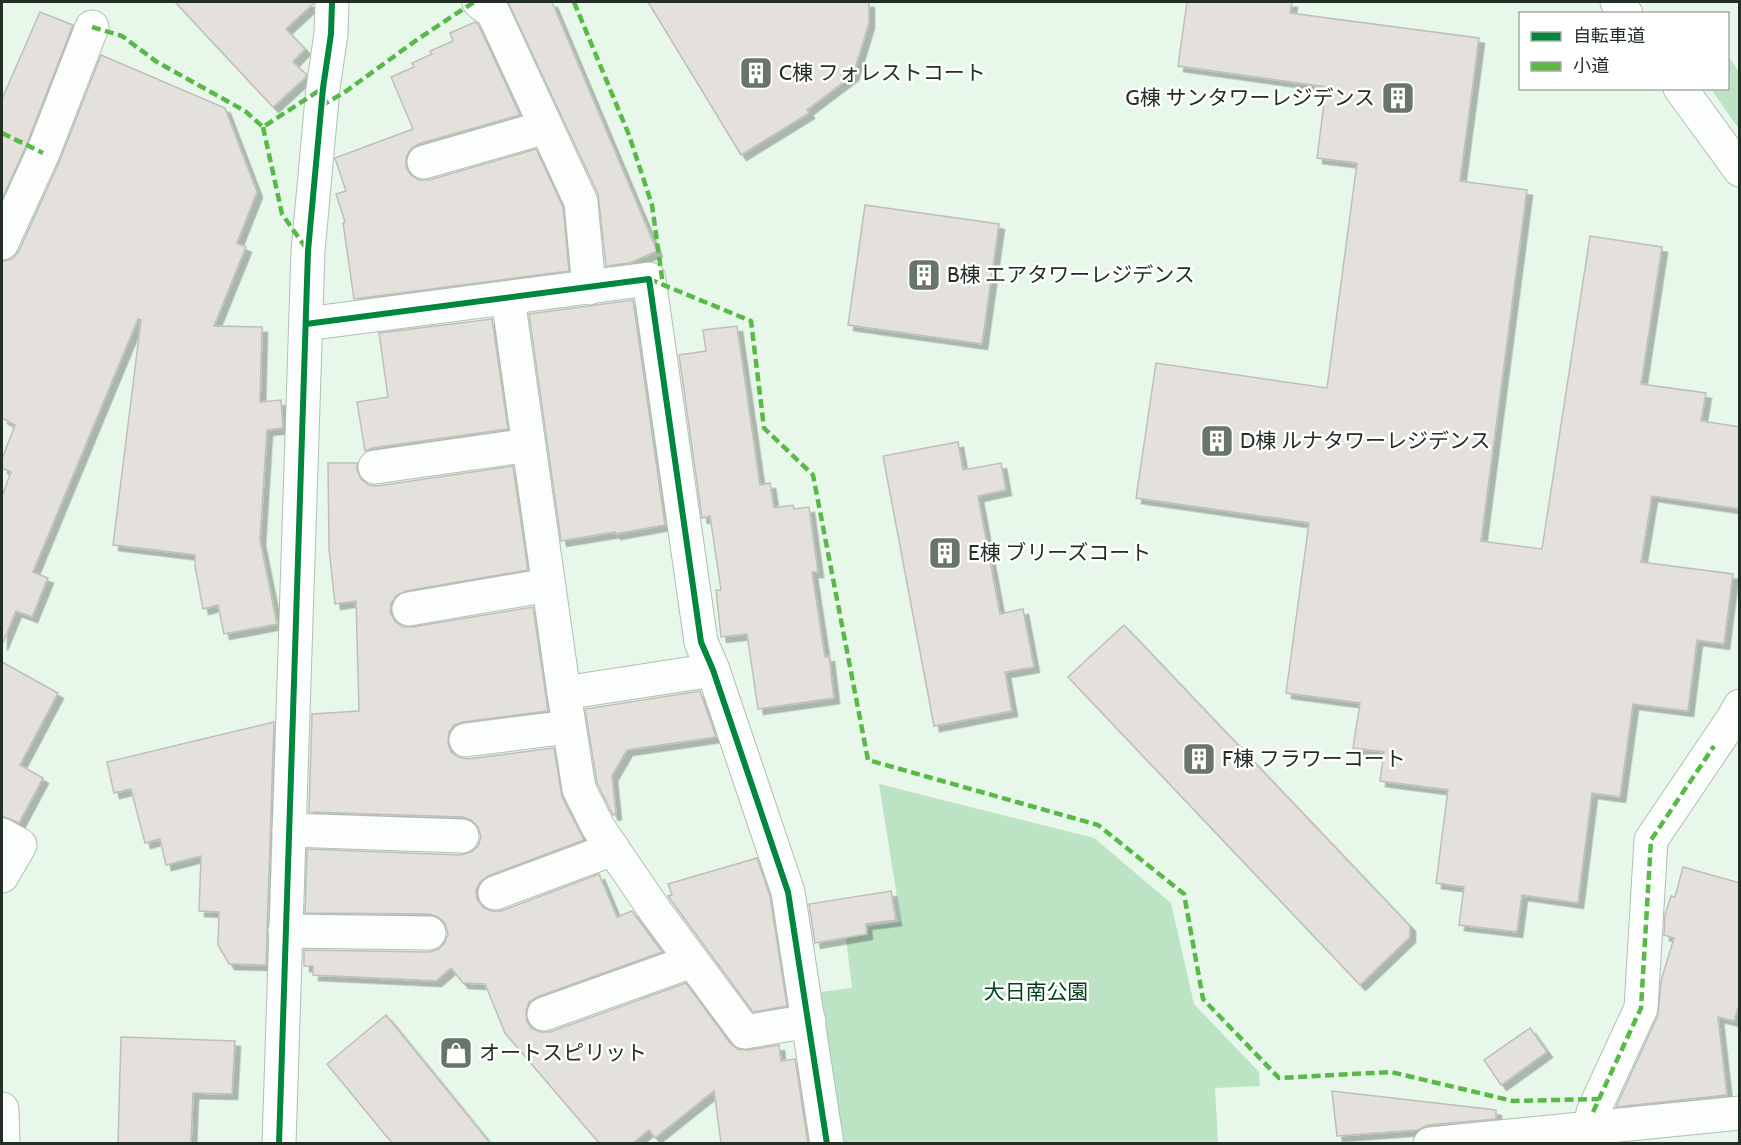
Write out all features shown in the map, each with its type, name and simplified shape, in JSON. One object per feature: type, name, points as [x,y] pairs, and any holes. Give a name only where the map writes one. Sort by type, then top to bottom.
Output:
[{"type":"street","points":[[279,1143],[308,250],[322,97],[331,34],[332,2]]},
{"type":"street","points":[[479,2],[493,12],[581,202],[589,288]]},
{"type":"street","points":[[2,243],[42,153],[92,27]]},
{"type":"street","points":[[1681,90],[1740,170]]},
{"type":"street","points":[[423,162],[546,128]]},
{"type":"street","points":[[306,324],[649,279],[701,642],[713,670],[788,892],[827,1143]]},
{"type":"street","points":[[508,298],[579,789],[598,827],[613,849],[745,1032],[809,1021]]},
{"type":"street","points":[[375,467],[529,445]]},
{"type":"street","points":[[409,609],[548,585]]},
{"type":"street","points":[[564,693],[713,670]]},
{"type":"street","points":[[1593,1112],[1641,1008],[1651,840],[1738,714]]},
{"type":"street","points":[[466,740],[569,727]]},
{"type":"street","points":[[289,830],[462,836]]},
{"type":"street","points":[[2,835],[20,845],[2,876]]},
{"type":"street","points":[[495,893],[613,849]]},
{"type":"street","points":[[285,931],[429,933]]},
{"type":"street","points":[[544,1014],[692,961]]},
{"type":"street","points":[[2,1109],[3,1143]]},
{"type":"street","points":[[1430,1143],[1740,1113]]},
{"type":"green space","points":[[1729,57],[1739,72],[1739,129],[1712,90],[1729,90]]},
{"type":"green space","name":"大日南公園","points":[[879,784],[1094,838],[1171,903],[1194,1004],[1259,1072],[1260,1086],[1215,1088],[1218,1143],[843,1143],[821,992],[852,988],[845,930],[901,922]]},
{"type":"building","points":[[175,2],[313,2],[286,29],[305,49],[293,62],[306,74],[306,77],[273,107]]},
{"type":"building","points":[[508,2],[552,2],[657,251],[630,263],[606,266],[598,194]]},
{"type":"building","name":"C棟 フォレストコート","points":[[648,2],[869,2],[869,23],[853,75],[807,110],[809,113],[741,155]]},
{"type":"building","points":[[1187,2],[1292,2],[1290,13],[1479,38],[1460,181],[1527,190],[1481,541],[1542,549],[1590,236],[1662,247],[1641,384],[1706,393],[1701,421],[1740,427],[1740,509],[1652,496],[1641,562],[1733,574],[1724,644],[1697,640],[1688,711],[1633,704],[1620,797],[1592,793],[1578,903],[1522,895],[1517,932],[1459,925],[1464,887],[1436,883],[1448,790],[1380,781],[1384,752],[1353,748],[1360,703],[1286,693],[1309,523],[1136,498],[1156,363],[1327,388],[1357,163],[1317,158],[1326,87],[1178,66]]},
{"type":"building","points":[[40,12],[73,25],[26,146],[2,199],[2,99]]},
{"type":"building","points":[[475,22],[478,24],[520,115],[418,144],[406,157],[406,168],[419,180],[429,180],[536,149],[563,207],[569,271],[354,299],[343,223],[345,222],[336,194],[346,191],[335,158],[413,129],[391,77],[414,67],[412,63],[432,54],[430,51],[453,41],[450,33]]},
{"type":"building","points":[[101,55],[225,108],[257,192],[237,243],[246,247],[214,326],[262,327],[260,402],[281,400],[283,428],[267,430],[260,540],[277,624],[224,634],[218,605],[203,609],[195,555],[113,545],[141,320],[138,319],[33,572],[48,578],[32,617],[16,611],[2,645],[2,496],[11,472],[2,468],[2,459],[15,425],[2,418],[2,261],[12,259],[19,251],[60,160]]},
{"type":"building","name":"B棟 エアタワーレジデンス","points":[[865,205],[999,224],[982,344],[848,325]]},
{"type":"building","points":[[633,300],[665,525],[561,541],[529,314]]},
{"type":"building","points":[[492,319],[508,429],[372,448],[365,451],[357,402],[388,397],[379,333]]},
{"type":"building","points":[[737,326],[760,485],[770,483],[774,508],[793,505],[794,509],[809,507],[818,572],[812,572],[825,657],[829,656],[834,698],[758,709],[747,634],[721,637],[716,590],[721,590],[710,516],[702,518],[679,355],[706,351],[703,330]]},
{"type":"building","name":"E棟 ブリーズコート","points":[[958,442],[963,470],[1001,463],[1006,490],[978,496],[1000,614],[1023,609],[1034,667],[1005,672],[1012,711],[934,726],[883,456]]},
{"type":"building","points":[[328,463],[357,463],[361,479],[369,485],[377,486],[513,466],[528,570],[406,591],[397,595],[391,603],[390,612],[395,621],[403,627],[412,627],[533,607],[548,711],[463,722],[454,725],[449,732],[448,743],[451,752],[458,757],[468,759],[554,748],[562,797],[584,840],[488,876],[480,882],[476,890],[477,899],[484,908],[501,911],[599,874],[617,917],[632,911],[662,952],[537,997],[529,1002],[526,1011],[527,1021],[531,1028],[540,1032],[550,1032],[686,983],[730,1043],[737,1049],[748,1050],[779,1045],[781,1061],[795,1059],[808,1143],[721,1143],[714,1091],[655,1138],[649,1130],[633,1143],[599,1143],[505,1033],[485,984],[463,983],[451,968],[436,981],[313,975],[313,966],[304,966],[304,950],[429,952],[439,949],[448,934],[445,923],[429,914],[305,913],[307,849],[461,855],[471,852],[478,846],[481,837],[478,827],[471,820],[463,817],[309,812],[312,714],[359,711],[356,601],[335,604],[329,548]]},
{"type":"building","name":"F棟 フラワーコート","points":[[1124,625],[1410,926],[1410,937],[1360,985],[1068,677]]},
{"type":"building","points":[[2,662],[58,693],[20,765],[43,778],[19,823],[2,816]]},
{"type":"building","points":[[700,691],[716,737],[627,750],[612,776],[616,814],[613,815],[597,783],[585,709]]},
{"type":"building","points":[[274,722],[266,965],[229,964],[218,945],[219,912],[199,911],[201,856],[166,865],[160,839],[145,843],[131,789],[114,793],[107,762]]},
{"type":"building","points":[[757,858],[770,896],[787,1006],[753,1012],[668,896],[672,895],[668,884]]},
{"type":"building","points":[[1683,867],[1740,883],[1740,1002],[1734,1021],[1718,1017],[1727,1095],[1616,1107],[1658,1015],[1661,981],[1674,938],[1664,935],[1665,915],[1671,896],[1675,897]]},
{"type":"building","points":[[891,891],[896,920],[866,924],[867,934],[815,943],[809,904]]},
{"type":"building","points":[[386,1015],[490,1143],[392,1143],[327,1064]]},
{"type":"building","points":[[1530,1028],[1547,1052],[1501,1085],[1484,1060]]},
{"type":"building","points":[[121,1037],[235,1041],[232,1094],[193,1093],[191,1143],[118,1143]]},
{"type":"building","points":[[1332,1091],[1496,1110],[1496,1119],[1428,1125],[1418,1130],[1337,1136]]},
{"type":"marked path","points":[[321,106],[345,92],[474,2]]},
{"type":"marked path","points":[[574,2],[629,135],[652,205],[663,285]]},
{"type":"marked path","points":[[92,27],[122,36],[157,62],[245,111],[263,127],[323,88]]},
{"type":"marked path","points":[[263,127],[282,214],[308,251]]},
{"type":"marked path","points":[[2,133],[43,153]]},
{"type":"marked path","points":[[649,279],[751,321],[764,428],[813,475],[868,760],[1098,825],[1184,894],[1203,999],[1279,1078],[1391,1072],[1513,1101],[1599,1099]]},
{"type":"marked path","points":[[1593,1112],[1641,1008],[1651,840],[1714,746]]},
{"type":"cycle path","points":[[279,1144],[308,251],[323,88],[331,34],[332,2]]},
{"type":"cycle path","points":[[306,324],[649,279],[701,642],[713,670],[788,892],[827,1144]]},
{"type":"place","name":"C棟 フォレストコート","points":[[756,73]]},
{"type":"place","name":"G棟 サンタワーレジデンス","points":[[1398,98]]},
{"type":"place","name":"B棟 エアタワーレジデンス","points":[[924,275]]},
{"type":"place","name":"D棟 ルナタワーレジデンス","points":[[1217,441]]},
{"type":"place","name":"E棟 ブリーズコート","points":[[945,553]]},
{"type":"place","name":"F棟 フラワーコート","points":[[1199,759]]},
{"type":"place","name":"オートスピリット","points":[[456,1053]]}]
